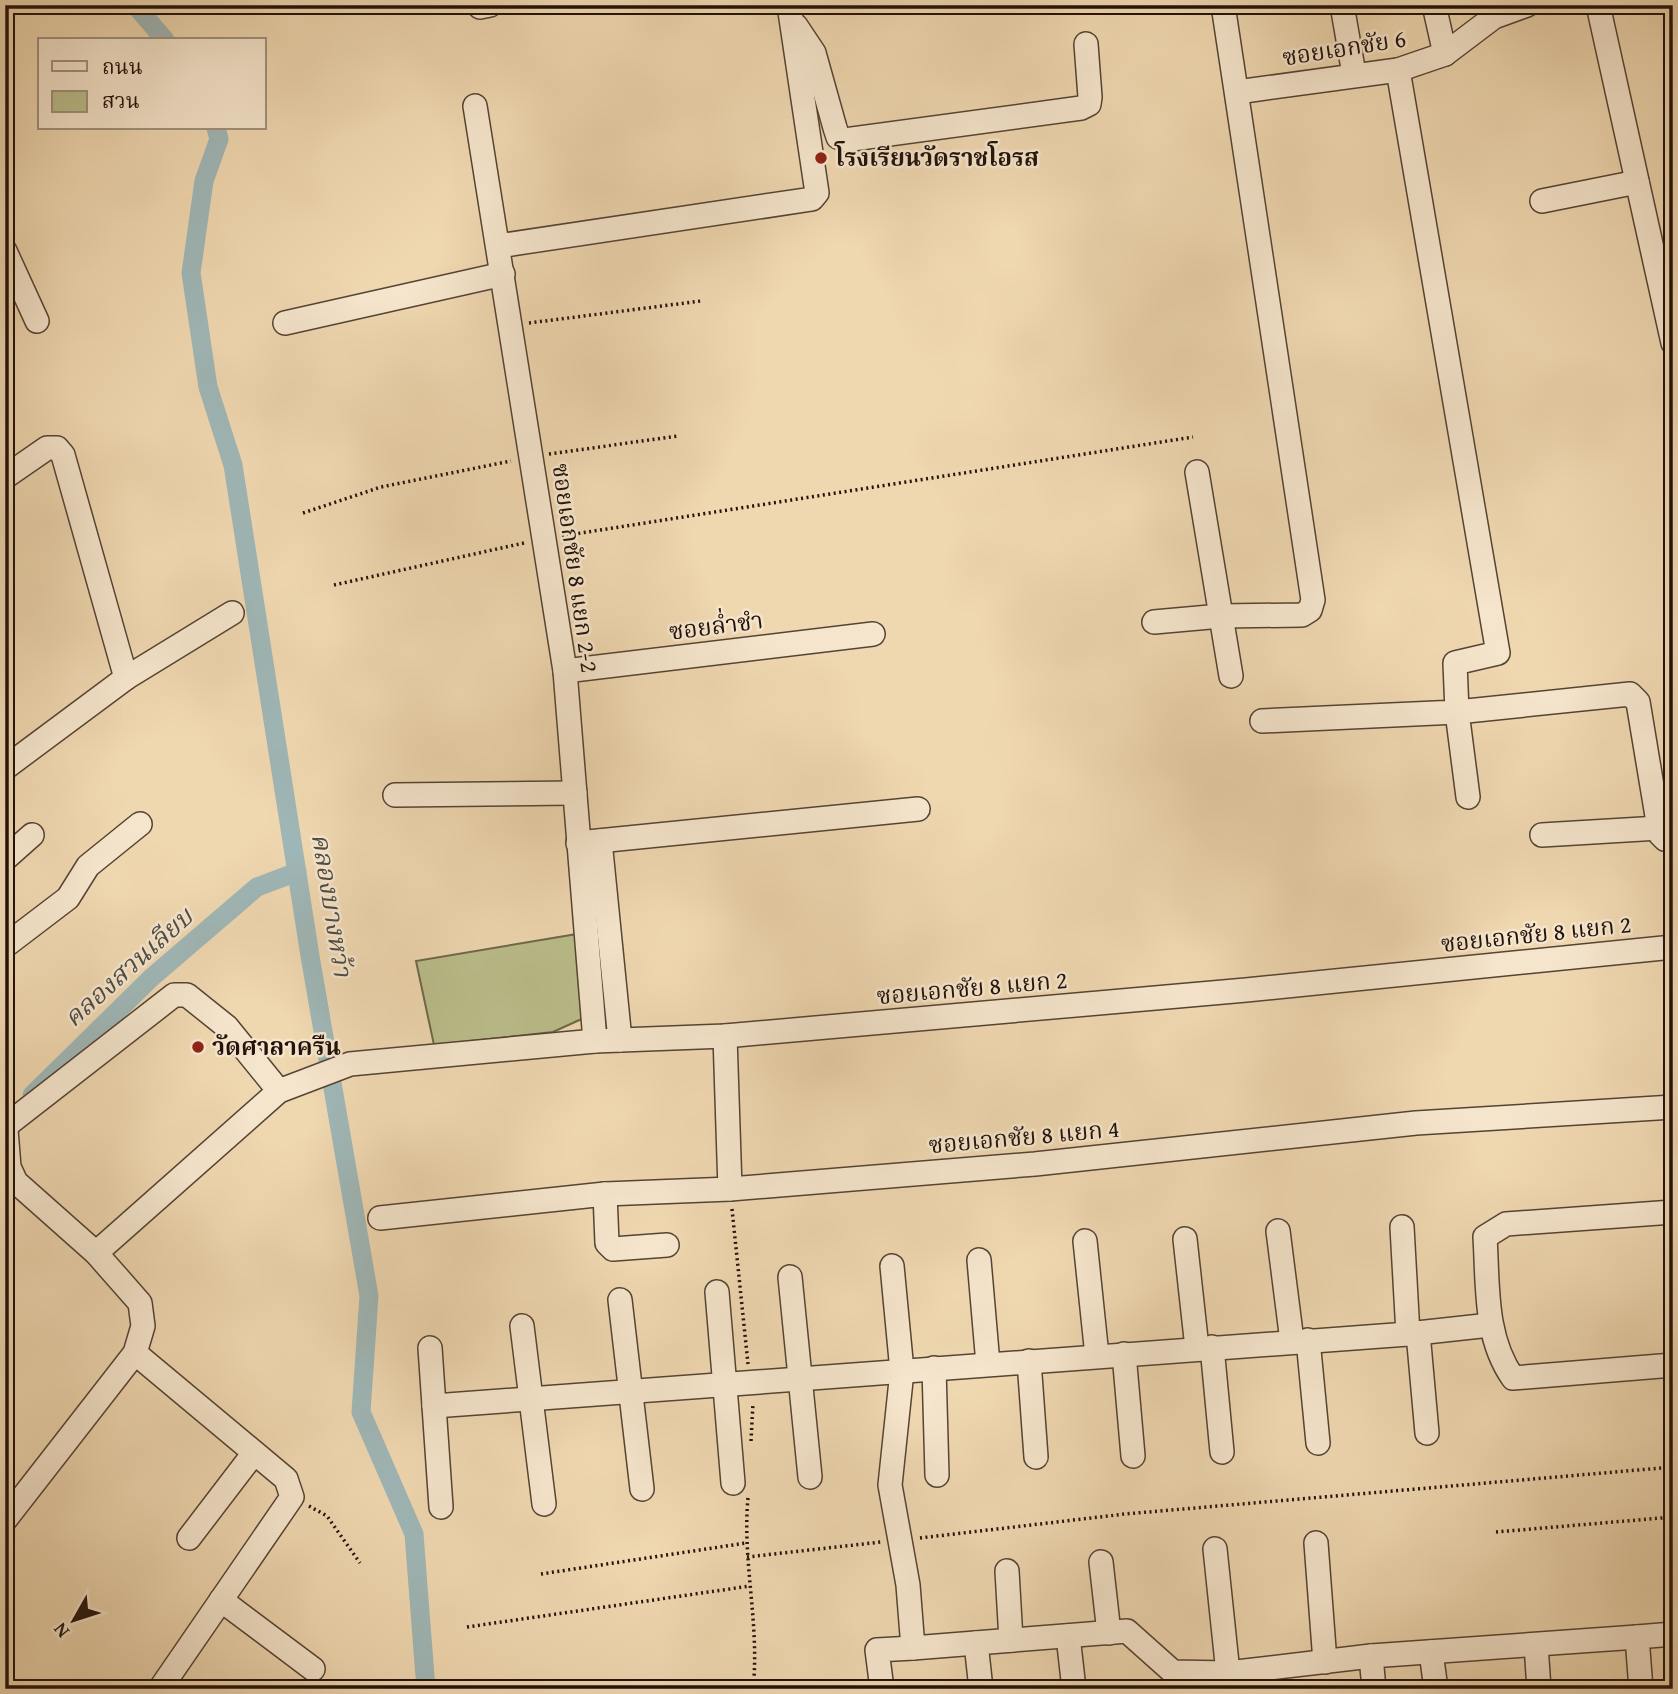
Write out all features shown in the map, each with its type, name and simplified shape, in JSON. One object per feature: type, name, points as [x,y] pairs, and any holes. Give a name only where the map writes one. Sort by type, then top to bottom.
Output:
[{"type":"street","points":[[1154,622],[1221,616],[1302,615],[1310,610],[1313,600],[1223,5]]},
{"type":"street","points":[[1342,5],[1354,74]]},
{"type":"street","points":[[1434,5],[1445,54]]},
{"type":"street","name":"ซอยเอกชัย 6","points":[[1237,92],[1398,70],[1445,54],[1494,16],[1527,5]]},
{"type":"street","points":[[1598,5],[1637,182],[1663,252],[1673,343]]},
{"type":"street","points":[[791,15],[814,53],[838,137],[845,140],[1081,108],[1089,104],[1090,97],[1086,44]]},
{"type":"street","points":[[498,246],[812,199],[817,193],[791,15]]},
{"type":"street","points":[[1398,70],[1498,650],[1495,656],[1455,663],[1457,712],[1468,797]]},
{"type":"street","name":"ซอยเอกชัย 8 แยก 2-2","points":[[475,106],[565,671],[575,793],[589,842],[594,1041]]},
{"type":"street","points":[[1542,201],[1637,182]]},
{"type":"street","points":[[5,251],[37,321]]},
{"type":"street","points":[[285,323],[503,274]]},
{"type":"street","points":[[5,477],[47,448],[57,448],[63,455],[126,678]]},
{"type":"street","points":[[1197,472],[1231,676]]},
{"type":"street","points":[[5,768],[126,678],[232,613]]},
{"type":"street","name":"ซอยล่ำชำ","points":[[565,671],[873,634]]},
{"type":"street","points":[[1262,721],[1457,712],[1630,694],[1638,702],[1666,832],[1542,835]]},
{"type":"street","points":[[395,795],[575,793]]},
{"type":"street","points":[[620,1040],[589,842],[918,809]]},
{"type":"street","points":[[5,946],[68,898],[88,866],[140,824]]},
{"type":"street","points":[[5,859],[33,835]]},
{"type":"street","name":"ซอยเอกชัย 8 แยก 2","points":[[279,1091],[350,1065],[594,1041],[724,1036],[1246,990],[1673,947]]},
{"type":"street","points":[[5,1520],[13,1494],[135,1353],[143,1326],[140,1303],[96,1253],[16,1182],[9,1167],[6,1121],[174,995],[187,995],[227,1027],[279,1091],[96,1253]]},
{"type":"street","points":[[724,1036],[730,1189]]},
{"type":"street","name":"ซอยเอกชัย 8 แยก 4","points":[[380,1218],[605,1194],[730,1189],[1035,1164],[1416,1123],[1673,1107]]},
{"type":"street","points":[[605,1194],[607,1243],[613,1248],[667,1245]]},
{"type":"street","points":[[1673,1212],[1506,1224],[1485,1237],[1490,1325],[1503,1364],[1513,1377],[1673,1365]]},
{"type":"street","points":[[1402,1227],[1427,1433]]},
{"type":"street","points":[[1278,1231],[1318,1443]]},
{"type":"street","points":[[1185,1238],[1222,1452]]},
{"type":"street","points":[[1085,1241],[1097,1356]]},
{"type":"street","points":[[979,1261],[988,1364]]},
{"type":"street","points":[[892,1266],[902,1371],[890,1485],[908,1585],[913,1648]]},
{"type":"street","points":[[790,1277],[810,1477]]},
{"type":"street","points":[[717,1292],[733,1483]]},
{"type":"street","points":[[620,1300],[642,1489]]},
{"type":"street","points":[[434,1406],[1490,1325]]},
{"type":"street","points":[[522,1326],[544,1504]]},
{"type":"street","points":[[430,1348],[442,1507]]},
{"type":"street","points":[[135,1353],[286,1479],[292,1497],[160,1689]]},
{"type":"street","points":[[1124,1354],[1133,1456]]},
{"type":"street","points":[[1029,1361],[1036,1457]]},
{"type":"street","points":[[934,1368],[937,1475]]},
{"type":"street","points":[[189,1538],[254,1453]]},
{"type":"street","points":[[1316,1543],[1325,1662]]},
{"type":"street","points":[[1215,1549],[1228,1673]]},
{"type":"street","points":[[1101,1562],[1109,1633]]},
{"type":"street","points":[[1007,1571],[1011,1640]]},
{"type":"street","points":[[221,1600],[313,1669]]},
{"type":"street","points":[[882,1689],[877,1650],[1127,1631],[1174,1680],[1228,1673],[1273,1678],[1325,1662],[1371,1656],[1673,1634]]},
{"type":"street","points":[[1068,1636],[1074,1689]]},
{"type":"street","points":[[1637,1637],[1641,1689]]},
{"type":"street","points":[[976,1643],[981,1689]]},
{"type":"street","points":[[1536,1645],[1539,1689]]},
{"type":"street","points":[[1431,1652],[1436,1689]]},
{"type":"street","points":[[1371,1656],[1374,1689]]},
{"type":"path","points":[[512,326],[701,301]]},
{"type":"path","points":[[303,513],[381,487],[532,457],[678,436]]},
{"type":"path","points":[[334,585],[544,539],[1193,437]]},
{"type":"path","points":[[747,1557],[1125,1514],[1673,1467]]},
{"type":"path","points":[[292,1497],[327,1516],[360,1563]]},
{"type":"path","points":[[1496,1532],[1673,1517]]},
{"type":"path","points":[[541,1574],[746,1543]]},
{"type":"path","points":[[467,1627],[750,1586]]},
{"type":"green space","points":[[583,933],[586,1017],[553,1032],[434,1045],[416,961]]},
{"type":"waterway","name":"คลองบางหว้า","points":[[135,5],[163,38]]},
{"type":"waterway","name":"คลองบางหว้า","points":[[217,130],[219,139],[204,181],[191,273],[208,387],[233,465],[310,956],[369,1296],[361,1412],[414,1534],[426,1689]]},
{"type":"waterway","name":"คลองสวนเลียบ","points":[[32,1095],[151,978],[257,887],[297,872]]},
{"type":"place","name":"โรงเรียนวัดราชโอรส","points":[[821,158]]},
{"type":"place","name":"วัดศาลาครืน","points":[[198,1047]]}]
